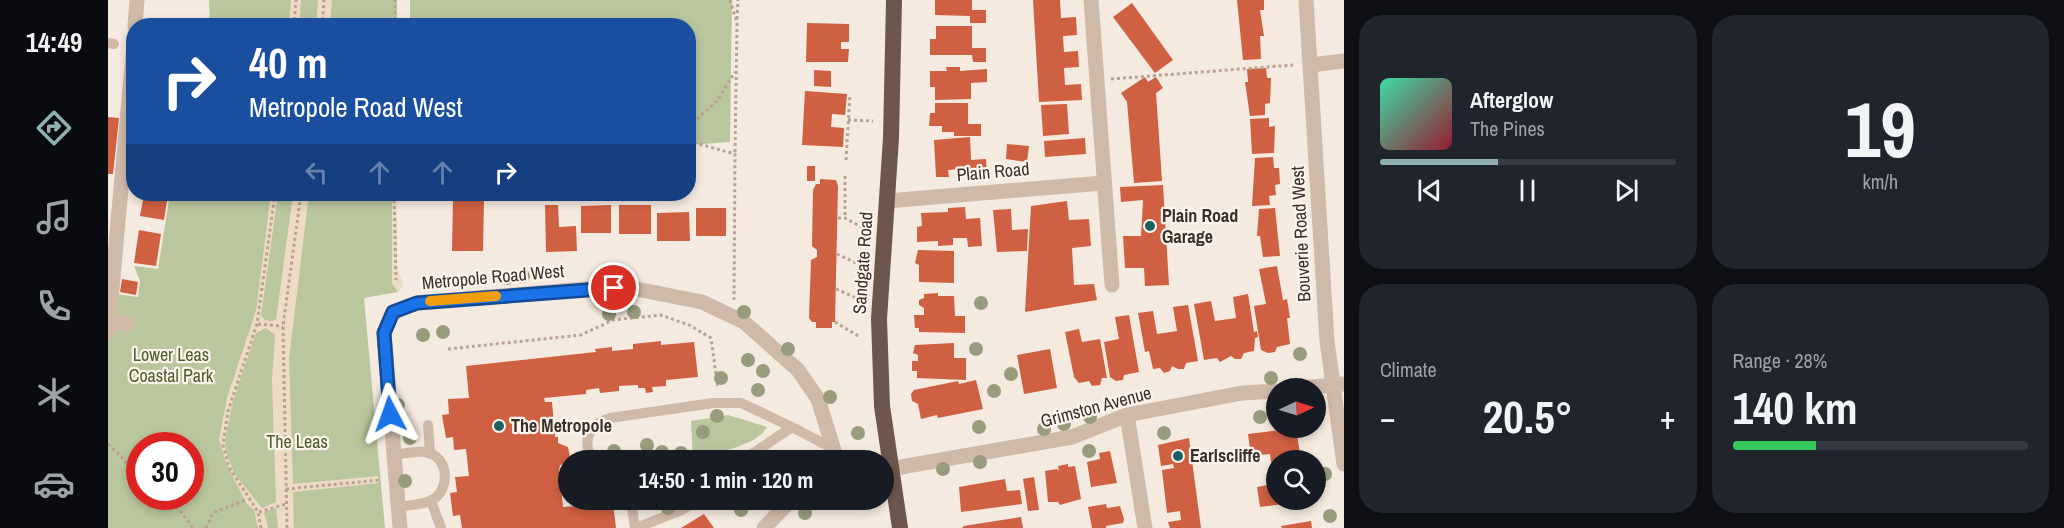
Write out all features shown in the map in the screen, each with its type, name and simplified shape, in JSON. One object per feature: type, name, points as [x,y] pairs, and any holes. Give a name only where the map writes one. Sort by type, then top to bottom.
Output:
[{"type":"highway","name":"Sandgate Road","points":[[885,450],[879,360],[881,271],[893,79],[894,0]]},
{"type":"highway","name":"Sandgate Road","points":[[894,501],[900,528]]},
{"type":"street","points":[[136,18],[137,0]]},
{"type":"street","points":[[1091,0],[1112,285]]},
{"type":"street","name":"Bouverie Road West","points":[[1306,0],[1327,341],[1338,385],[1344,464]]},
{"type":"street","points":[[1311,65],[1344,61]]},
{"type":"street","points":[[126,135],[109,328],[128,323]]},
{"type":"street","name":"Plain Road","points":[[887,201],[1103,183]]},
{"type":"street","name":"Metropole Road West","points":[[393,455],[384,333],[393,312],[417,303],[598,288],[631,288],[702,302],[744,322],[798,370],[818,399],[835,450]]},
{"type":"street","name":"Grimston Avenue","points":[[894,469],[1072,437],[1127,415],[1242,393],[1266,392]]},
{"type":"street","points":[[1127,415],[1144,528]]},
{"type":"street","points":[[393,455],[400,528]]},
{"type":"street","points":[[764,528],[781,510]]},
{"type":"lane","points":[[589,450],[587,443],[590,431],[598,422],[720,403],[741,403],[792,427],[829,450]]},
{"type":"lane","points":[[428,425],[430,454]]},
{"type":"lane","points":[[758,450],[792,427]]},
{"type":"lane","points":[[393,455],[426,452],[437,457],[445,470],[445,484],[440,494],[431,501],[398,507]]},
{"type":"lane","points":[[431,501],[441,528]]},
{"type":"lane","points":[[633,510],[636,528],[681,510]]},
{"type":"path","points":[[295,18],[296,0]]},
{"type":"path","points":[[323,18],[324,0]]},
{"type":"path","points":[[395,0],[395,18]]},
{"type":"path","points":[[730,0],[737,23]]},
{"type":"path","points":[[734,301],[738,0]]},
{"type":"path","points":[[1110,80],[1293,65]]},
{"type":"path","points":[[696,120],[717,101],[736,70]]},
{"type":"path","points":[[846,160],[850,94]]},
{"type":"path","points":[[848,120],[875,121]]},
{"type":"path","points":[[696,143],[735,154]]},
{"type":"path","points":[[845,176],[845,218]]},
{"type":"path","points":[[261,528],[258,512],[230,467],[223,445],[228,411],[257,324],[274,201]]},
{"type":"path","points":[[287,528],[283,326],[300,201]]},
{"type":"path","points":[[394,201],[396,280]]},
{"type":"path","points":[[838,218],[845,218],[865,229]]},
{"type":"path","points":[[837,254],[863,266]]},
{"type":"path","points":[[836,290],[861,300]]},
{"type":"path","points":[[448,349],[580,335],[613,320],[661,315],[689,325],[711,338],[720,403]]},
{"type":"path","points":[[835,322],[860,337]]},
{"type":"path","points":[[257,324],[283,326]]},
{"type":"path","points":[[108,444],[126,462]]},
{"type":"path","points":[[285,489],[394,480]]},
{"type":"path","points":[[206,528],[213,513],[248,499]]},
{"type":"path","points":[[258,512],[286,504]]},
{"type":"path","points":[[178,510],[193,528]]},
{"type":"green space","points":[[209,0],[397,0],[397,18],[210,18]]},
{"type":"green space","points":[[410,0],[732,0],[730,142],[696,144],[696,18],[410,18]]},
{"type":"green space","points":[[169,201],[396,201],[397,268],[403,286],[398,292],[364,298],[385,528],[108,528],[108,293],[138,297],[140,281],[134,266],[158,269]]},
{"type":"green space","points":[[728,415],[767,427],[754,440],[726,450],[693,450],[691,421]]},
{"type":"shaded area","points":[[291,0],[301,0],[300,18],[290,18]]},
{"type":"shaded area","points":[[318,0],[332,0],[331,18],[317,18]]},
{"type":"shaded area","points":[[270,201],[277,201],[261,315],[265,320],[271,321],[276,320],[292,201],[308,201],[289,359],[293,484],[378,476],[379,483],[293,492],[294,528],[278,528],[276,508],[264,512],[268,528],[258,528],[254,510],[246,503],[225,460],[219,439],[227,398],[256,311]],"holes":[[[266,328],[275,335],[272,381],[276,502],[262,508],[234,473],[226,452],[225,440],[233,401],[256,333]]]},
{"type":"shaded area","points":[[392,201],[396,201],[397,268],[403,286],[398,292],[392,283]]},
{"type":"building","points":[[935,0],[972,0],[972,10],[986,10],[986,23],[970,23],[970,16],[935,15]]},
{"type":"building","points":[[1033,0],[1060,0],[1061,18],[1076,17],[1077,35],[1063,36],[1064,52],[1078,51],[1079,67],[1064,68],[1065,85],[1081,84],[1082,100],[1039,102]]},
{"type":"building","points":[[1237,0],[1264,0],[1264,10],[1260,10],[1264,36],[1260,36],[1261,59],[1243,60]]},
{"type":"building","points":[[1132,3],[1173,60],[1155,73],[1113,17]]},
{"type":"building","points":[[807,23],[849,24],[849,42],[841,42],[841,49],[849,49],[848,62],[806,62]]},
{"type":"building","points":[[936,26],[972,26],[972,48],[986,48],[986,62],[973,62],[972,55],[930,55],[930,39],[936,39]]},
{"type":"building","points":[[946,67],[960,67],[960,71],[987,69],[987,82],[971,83],[971,99],[935,100],[935,87],[930,87],[930,71],[947,71]]},
{"type":"building","points":[[1266,68],[1267,78],[1271,78],[1270,103],[1265,104],[1265,115],[1250,116],[1245,82],[1248,82],[1247,69]]},
{"type":"building","points":[[814,70],[831,71],[831,87],[814,86]]},
{"type":"building","points":[[1145,77],[1148,82],[1156,77],[1163,88],[1156,93],[1162,181],[1134,183],[1127,102],[1121,93]]},
{"type":"building","points":[[805,91],[847,94],[845,115],[832,114],[831,127],[844,128],[843,147],[802,145]]},
{"type":"building","points":[[935,103],[968,103],[968,124],[981,124],[981,136],[954,136],[954,132],[942,132],[942,126],[929,126],[930,113],[935,113]]},
{"type":"building","points":[[1067,104],[1069,134],[1043,136],[1041,105]]},
{"type":"building","points":[[108,117],[119,118],[113,174],[108,174]]},
{"type":"building","points":[[1269,118],[1269,127],[1275,126],[1274,153],[1252,154],[1250,119]]},
{"type":"building","points":[[970,137],[971,160],[986,159],[987,172],[971,173],[970,168],[948,170],[949,177],[936,177],[934,140]]},
{"type":"building","points":[[1085,138],[1086,154],[1045,157],[1044,141]]},
{"type":"building","points":[[1007,144],[1029,146],[1027,162],[1006,159]]},
{"type":"building","points":[[1273,157],[1274,168],[1279,168],[1280,184],[1275,185],[1276,195],[1269,196],[1270,205],[1252,206],[1255,158]]},
{"type":"building","points":[[807,166],[815,166],[815,181],[807,181]]},
{"type":"building","points":[[820,179],[836,180],[838,186],[835,322],[832,322],[832,328],[816,328],[816,322],[812,322],[809,318],[811,260],[817,257],[817,250],[812,246],[813,190],[816,184],[820,184]]},
{"type":"building","points":[[1163,185],[1169,285],[1145,286],[1144,268],[1125,268],[1123,236],[1141,236],[1143,200],[1121,202],[1120,187]]},
{"type":"building","points":[[143,201],[167,201],[164,220],[140,216]]},
{"type":"building","points":[[453,201],[484,201],[483,251],[452,251]]},
{"type":"building","points":[[1067,201],[1069,220],[1089,219],[1091,246],[1072,248],[1074,285],[1094,284],[1097,300],[1025,312],[1031,206]]},
{"type":"building","points":[[545,205],[558,205],[559,227],[576,226],[577,251],[546,252]]},
{"type":"building","points":[[611,205],[611,233],[581,233],[581,206]]},
{"type":"building","points":[[619,205],[651,205],[651,234],[619,234]]},
{"type":"building","points":[[965,207],[966,219],[980,218],[982,246],[968,247],[967,238],[953,238],[953,245],[938,246],[938,241],[917,242],[917,227],[922,226],[921,213],[948,212],[948,208]]},
{"type":"building","points":[[696,208],[726,208],[726,236],[696,236]]},
{"type":"building","points":[[1275,208],[1280,256],[1263,257],[1260,236],[1257,236],[1259,209]]},
{"type":"building","points":[[1011,209],[1012,230],[1028,229],[1027,251],[997,252],[993,210]]},
{"type":"building","points":[[689,212],[690,241],[657,241],[657,213]]},
{"type":"building","points":[[139,230],[161,234],[156,266],[134,263]]},
{"type":"building","points":[[918,250],[954,251],[954,283],[919,282],[919,265],[915,263]]},
{"type":"building","points":[[1277,266],[1283,300],[1287,299],[1290,344],[1277,347],[1275,352],[1268,353],[1261,350],[1254,306],[1266,304],[1259,269]]},
{"type":"building","points":[[122,279],[138,282],[136,295],[120,292]]},
{"type":"building","points":[[938,293],[938,296],[954,296],[955,316],[965,316],[965,333],[919,332],[919,328],[915,328],[914,315],[924,315],[924,308],[919,305],[919,300],[924,298],[924,294]]},
{"type":"building","points":[[1248,294],[1254,332],[1257,331],[1258,337],[1255,338],[1254,351],[1244,353],[1241,359],[1231,356],[1220,362],[1217,358],[1204,360],[1194,304],[1211,301],[1215,321],[1236,318],[1233,297]]},
{"type":"building","points":[[1188,305],[1198,361],[1186,363],[1184,369],[1172,366],[1170,371],[1164,373],[1160,368],[1153,369],[1149,351],[1145,352],[1138,313],[1153,311],[1157,334],[1177,331],[1173,307]]},
{"type":"building","points":[[1129,315],[1139,372],[1124,375],[1123,380],[1116,381],[1110,377],[1104,342],[1119,339],[1115,317]]},
{"type":"building","points":[[1079,329],[1082,342],[1100,339],[1107,378],[1102,378],[1100,385],[1092,386],[1089,381],[1079,383],[1074,377],[1065,332]]},
{"type":"building","name":"The Metropole","points":[[661,341],[661,345],[694,342],[698,377],[666,380],[666,386],[652,387],[653,392],[646,393],[645,388],[638,388],[638,385],[619,386],[619,391],[600,393],[599,388],[586,390],[586,394],[544,398],[545,402],[552,402],[555,437],[558,437],[558,443],[568,447],[569,450],[558,450],[558,510],[614,510],[616,528],[462,528],[460,515],[453,516],[450,493],[457,492],[455,477],[469,476],[466,449],[454,450],[453,437],[446,438],[442,415],[449,414],[448,399],[469,398],[466,366],[596,352],[595,349],[612,347],[612,351],[633,349],[633,344]]},
{"type":"building","points":[[954,343],[954,358],[966,358],[966,380],[917,378],[917,371],[912,371],[912,361],[918,361],[918,355],[913,353],[915,345]]},
{"type":"building","points":[[1050,349],[1057,388],[1024,394],[1017,355]]},
{"type":"building","points":[[976,380],[983,409],[921,419],[918,404],[912,401],[911,394],[914,390],[958,381],[959,384]]},
{"type":"building","points":[[1266,432],[1266,438],[1298,438],[1299,450],[1266,450],[1266,454],[1251,456],[1248,434]]},
{"type":"building","points":[[1189,438],[1201,528],[1170,528],[1168,522],[1181,520],[1180,511],[1167,513],[1162,470],[1174,468],[1173,464],[1161,466],[1158,445]]},
{"type":"building","points":[[1110,451],[1117,483],[1091,487],[1087,462],[1100,459],[1099,453]]},
{"type":"building","points":[[1068,464],[1068,467],[1075,466],[1081,499],[1060,505],[1058,502],[1048,502],[1045,471],[1057,469],[1059,471],[1058,466]]},
{"type":"building","points":[[1034,477],[1039,510],[1028,511],[1023,479]]},
{"type":"building","points":[[1005,479],[1007,491],[1020,490],[1022,504],[961,512],[959,487]]},
{"type":"building","points":[[1266,485],[1266,506],[1260,507],[1257,487]]},
{"type":"building","points":[[1106,504],[1107,508],[1120,506],[1123,523],[1106,526],[1106,528],[1092,528],[1088,507]]},
{"type":"building","points":[[704,514],[714,528],[681,528]]},
{"type":"building","points":[[1021,517],[1023,528],[962,528],[964,526]]},
{"type":"building","points":[[1311,521],[1312,528],[1282,528],[1281,526]]},
{"type":"slow traffic","points":[[430,301],[496,296]]},
{"type":"place","name":"Plain Road Garage","points":[[1150,226]]},
{"type":"place","name":"The Metropole","points":[[499,426]]},
{"type":"place","name":"Earlscliffe","points":[[1178,456]]},
{"type":"route","points":[[390,414],[384,333],[387,321],[393,312],[417,303],[614,288]]},
{"type":"park label","name":"Lower Leas Coastal Park","points":[[171,365]]},
{"type":"park label","name":"The Leas","points":[[297,442]]}]
